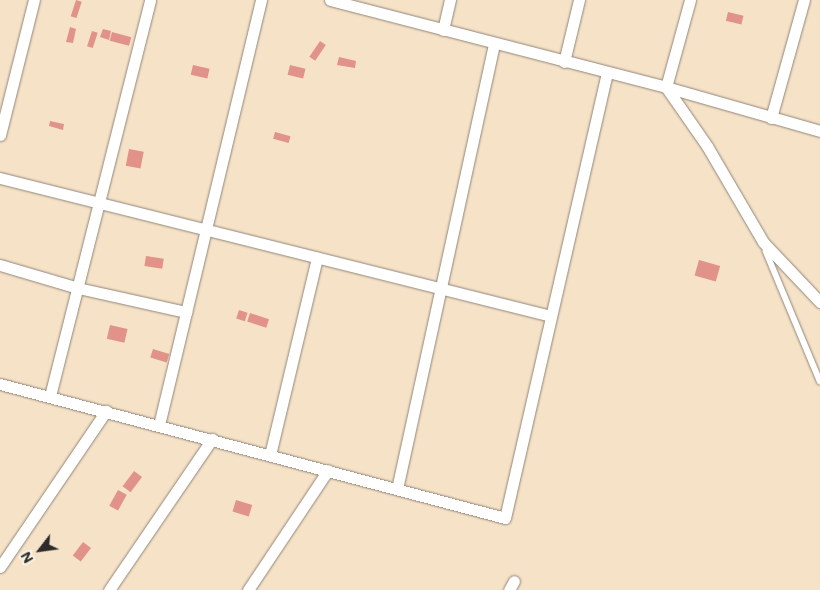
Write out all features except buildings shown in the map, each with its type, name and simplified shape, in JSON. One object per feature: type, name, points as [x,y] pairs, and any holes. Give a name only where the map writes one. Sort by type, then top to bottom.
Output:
[{"type":"street","points":[[0,135],[34,0]]},
{"type":"street","points":[[50,396],[150,0]]},
{"type":"street","points":[[159,425],[261,0]]},
{"type":"street","points":[[331,0],[494,44],[666,87],[820,131]]},
{"type":"street","points":[[443,30],[450,0]]},
{"type":"street","points":[[564,62],[579,0]]},
{"type":"street","points":[[666,87],[690,0]]},
{"type":"street","points":[[772,118],[804,0]]},
{"type":"street","points":[[397,489],[439,288],[494,44]]},
{"type":"street","points":[[0,384],[504,518],[607,73]]},
{"type":"street","points":[[0,85],[12,88]]},
{"type":"street","points":[[666,87],[708,146],[763,242],[820,302]]},
{"type":"street","points":[[0,178],[551,316]]},
{"type":"street","points":[[270,455],[318,258]]},
{"type":"street","points":[[0,265],[78,288],[186,312]]},
{"type":"street","points":[[0,567],[106,411]]},
{"type":"street","points":[[108,590],[212,439]]},
{"type":"street","points":[[248,590],[328,470]]},
{"type":"lane","points":[[763,242],[820,381]]}]
